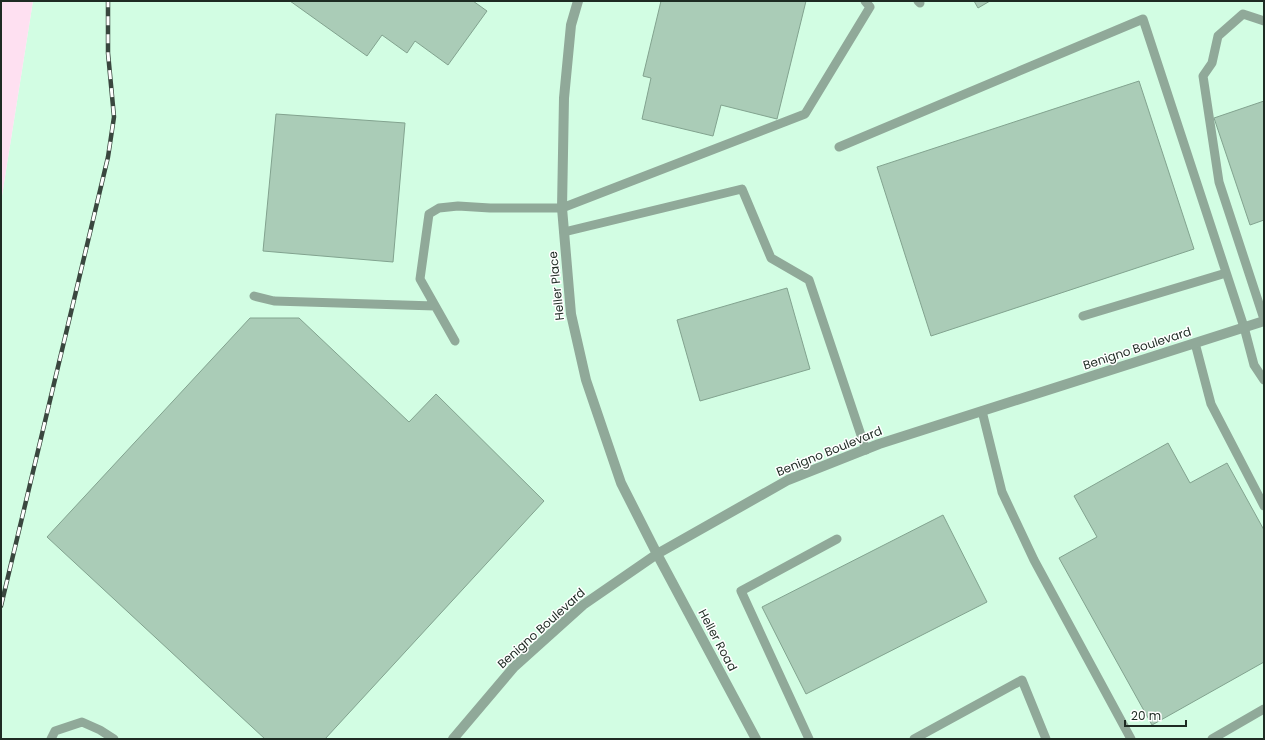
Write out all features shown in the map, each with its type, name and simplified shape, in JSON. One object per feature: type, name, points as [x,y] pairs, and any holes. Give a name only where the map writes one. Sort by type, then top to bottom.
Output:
[{"type":"street","name":"Heller Place","points":[[578,1],[571,25],[564,98],[562,208],[571,314],[586,380],[621,483],[657,554]]},
{"type":"street","name":"Benigno Boulevard","points":[[453,739],[514,667],[583,605],[657,554],[788,480],[866,450],[982,411],[1264,320]]},
{"type":"street","name":"Heller Road","points":[[657,554],[756,739]]},
{"type":"lane","points":[[455,341],[420,279],[429,214],[439,208],[458,206],[490,208],[562,208],[805,114],[870,7],[865,1]]},
{"type":"lane","points":[[1264,21],[1243,14],[1218,36],[1212,63],[1203,76],[1219,182],[1264,320]]},
{"type":"lane","points":[[840,147],[1142,19],[1244,327],[1254,365],[1264,380]]},
{"type":"lane","points":[[564,232],[742,189],[772,258],[810,280],[866,450]]},
{"type":"lane","points":[[1083,316],[1226,273]]},
{"type":"lane","points":[[254,296],[274,301],[435,306]]},
{"type":"lane","points":[[1195,343],[1211,404],[1264,506]]},
{"type":"lane","points":[[982,411],[1002,492],[1034,560],[1131,739]]},
{"type":"lane","points":[[809,739],[741,591],[837,539]]},
{"type":"lane","points":[[914,739],[1022,680],[1046,739]]},
{"type":"lane","points":[[1212,739],[1264,709]]},
{"type":"lane","points":[[51,739],[55,731],[82,722],[100,730],[114,739]]},
{"type":"shaded area","points":[[1,1],[33,1],[1,202]]},
{"type":"shaded area","points":[[33,1],[1264,1],[1264,739],[1,739],[1,202]]},
{"type":"building","points":[[290,1],[473,1],[487,11],[448,65],[415,41],[407,53],[382,35],[367,56]]},
{"type":"building","points":[[661,1],[806,1],[777,119],[721,105],[713,136],[642,119],[651,78],[643,76]]},
{"type":"building","points":[[974,1],[990,1],[978,8]]},
{"type":"building","points":[[1139,81],[1194,249],[931,336],[877,167]]},
{"type":"building","points":[[1264,101],[1264,220],[1250,225],[1214,118]]},
{"type":"building","points":[[276,114],[405,123],[393,262],[263,251]]},
{"type":"building","points":[[787,288],[810,369],[700,401],[677,320]]},
{"type":"building","points":[[250,318],[299,318],[409,422],[436,394],[544,501],[325,739],[265,739],[47,537]]},
{"type":"building","points":[[1168,443],[1190,483],[1227,463],[1264,530],[1264,662],[1152,725],[1059,558],[1097,537],[1074,496]]},
{"type":"building","points":[[943,515],[987,602],[806,694],[762,607]]},
{"type":"railway","points":[[1,606],[108,157],[114,117],[108,53],[108,1]]}]
